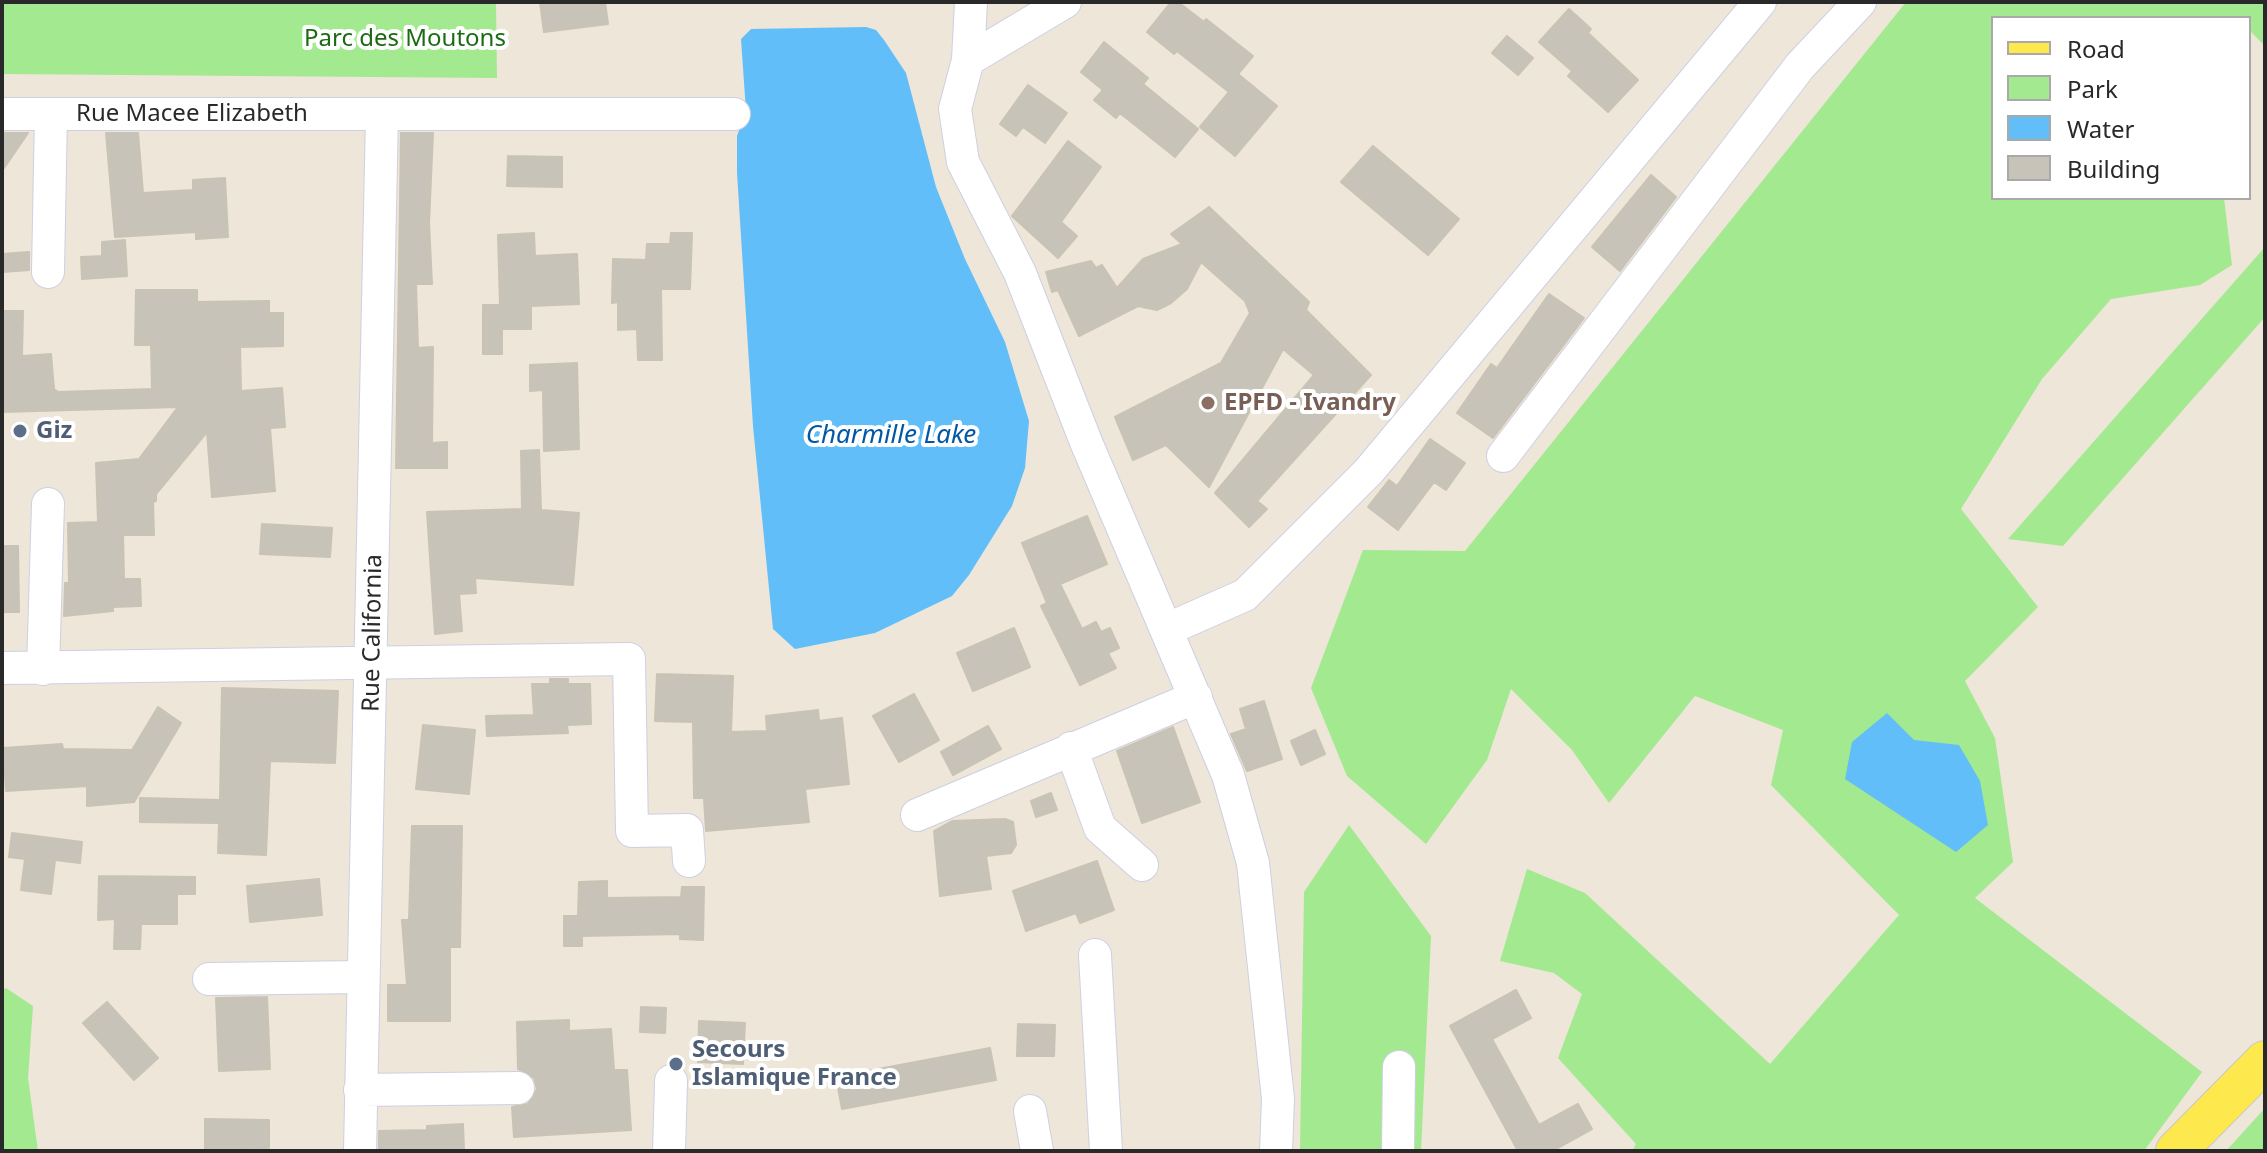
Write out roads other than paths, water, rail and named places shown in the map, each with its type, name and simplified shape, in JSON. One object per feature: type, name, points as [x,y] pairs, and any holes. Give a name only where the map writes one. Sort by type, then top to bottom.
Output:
[{"type":"main road","points":[[2176,1151],[2265,1061]]},
{"type":"street","points":[[971,2],[968,60],[955,109],[963,162],[1020,273],[1086,442],[1168,629],[1228,775],[1253,863],[1278,1099],[1276,1151]]},
{"type":"street","points":[[968,60],[1065,2]]},
{"type":"street","points":[[1168,629],[1245,595],[1369,471],[1760,2]]},
{"type":"street","points":[[1503,456],[1800,66],[1860,2]]},
{"type":"street","name":"Rue Macee Elizabeth","points":[[2,114],[734,114]]},
{"type":"street","points":[[48,272],[51,114]]},
{"type":"street","name":"Rue California","points":[[360,1151],[362,977],[373,660],[382,115]]},
{"type":"street","points":[[43,669],[48,504]]},
{"type":"street","points":[[2,668],[373,660],[629,659],[632,831],[687,830],[689,861]]},
{"type":"street","points":[[917,815],[1196,697]]},
{"type":"street","points":[[1071,748],[1100,828],[1142,865]]},
{"type":"street","points":[[1095,955],[1106,1151]]},
{"type":"street","points":[[209,979],[362,977]]},
{"type":"street","points":[[1398,1151],[1399,1067]]},
{"type":"street","points":[[669,1151],[671,1081]]},
{"type":"street","points":[[360,1090],[518,1088]]},
{"type":"street","points":[[1030,1111],[1037,1151]]},
{"type":"water","name":"Charmille Lake","points":[[866,27],[876,30],[906,73],[936,187],[965,259],[1005,342],[1029,421],[1025,468],[1012,506],[969,575],[952,596],[875,633],[795,649],[773,629],[753,426],[737,173],[737,136],[746,111],[741,39],[751,29]]},
{"type":"water","points":[[1887,713],[1914,740],[1959,745],[1980,781],[1988,825],[1956,852],[1845,779],[1852,742]]},
{"type":"place","name":"EPFD - Ivandry","points":[[1208,403]]},
{"type":"place","name":"Giz","points":[[20,431]]},
{"type":"place","name":"Secours Islamique France","points":[[676,1064]]},
{"type":"park label","name":"Parc des Moutons","points":[[405,39]]}]
